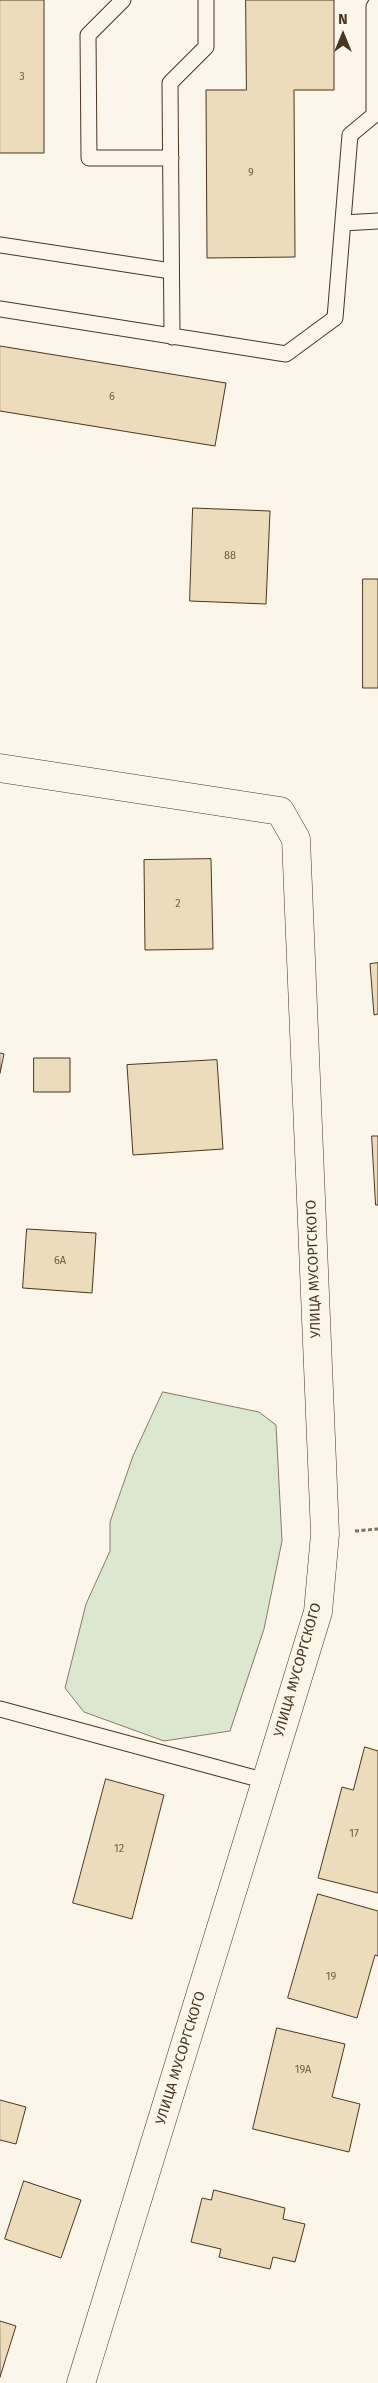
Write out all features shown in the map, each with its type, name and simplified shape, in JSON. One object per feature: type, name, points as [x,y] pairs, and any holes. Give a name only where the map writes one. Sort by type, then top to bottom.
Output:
[{"type":"street","name":"УЛИЦА МУСОРГСКОГО","points":[[0,768],[280,811],[296,838],[325,1534],[318,1612],[81,2383]]},
{"type":"lane","points":[[123,0],[88,35],[89,158],[171,158]]},
{"type":"lane","points":[[172,336],[170,83],[206,48],[206,0]]},
{"type":"lane","points":[[0,309],[286,354],[335,318],[350,135],[374,115],[374,7],[378,0]]},
{"type":"lane","points":[[343,223],[378,222]]},
{"type":"lane","points":[[0,244],[171,272]]},
{"type":"lane","points":[[0,1709],[266,1781]]},
{"type":"green space","points":[[163,1392],[259,1412],[276,1425],[282,1541],[264,1629],[230,1731],[164,1741],[84,1712],[65,1688],[86,1604],[110,1551],[110,1522],[133,1456]]},
{"type":"building","points":[[0,0],[44,0],[44,153],[0,153]]},
{"type":"building","points":[[246,0],[334,0],[334,90],[294,90],[295,257],[207,258],[206,90],[246,90]]},
{"type":"building","points":[[0,346],[226,383],[215,446],[0,411]]},
{"type":"building","points":[[193,508],[270,511],[266,604],[190,601]]},
{"type":"building","points":[[363,579],[378,579],[378,688],[363,688]]},
{"type":"building","points":[[211,859],[213,949],[145,950],[144,860]]},
{"type":"building","points":[[378,963],[378,1014],[374,1015],[370,964]]},
{"type":"building","points":[[0,1053],[4,1054],[0,1073]]},
{"type":"building","points":[[34,1058],[70,1058],[70,1092],[34,1092]]},
{"type":"building","points":[[217,1060],[223,1149],[133,1155],[127,1065]]},
{"type":"building","points":[[372,1136],[378,1136],[378,1205],[376,1205]]},
{"type":"building","points":[[27,1229],[96,1233],[92,1293],[23,1288]]},
{"type":"building","points":[[365,1747],[378,1751],[378,1893],[318,1878],[342,1787],[353,1790]]},
{"type":"building","points":[[106,1779],[164,1795],[132,1919],[73,1903]]},
{"type":"building","points":[[318,1894],[378,1911],[378,1956],[375,1955],[357,2018],[288,1998]]},
{"type":"building","points":[[277,2028],[345,2044],[332,2097],[360,2104],[349,2152],[253,2129]]},
{"type":"building","points":[[0,2100],[26,2107],[16,2144],[0,2140]]},
{"type":"building","points":[[24,2181],[81,2200],[61,2258],[5,2239]]},
{"type":"building","points":[[214,2190],[285,2208],[283,2219],[305,2224],[295,2262],[273,2257],[270,2269],[219,2257],[221,2249],[191,2242],[202,2198],[211,2200]]},
{"type":"building","points":[[0,2321],[16,2326],[0,2377]]}]
